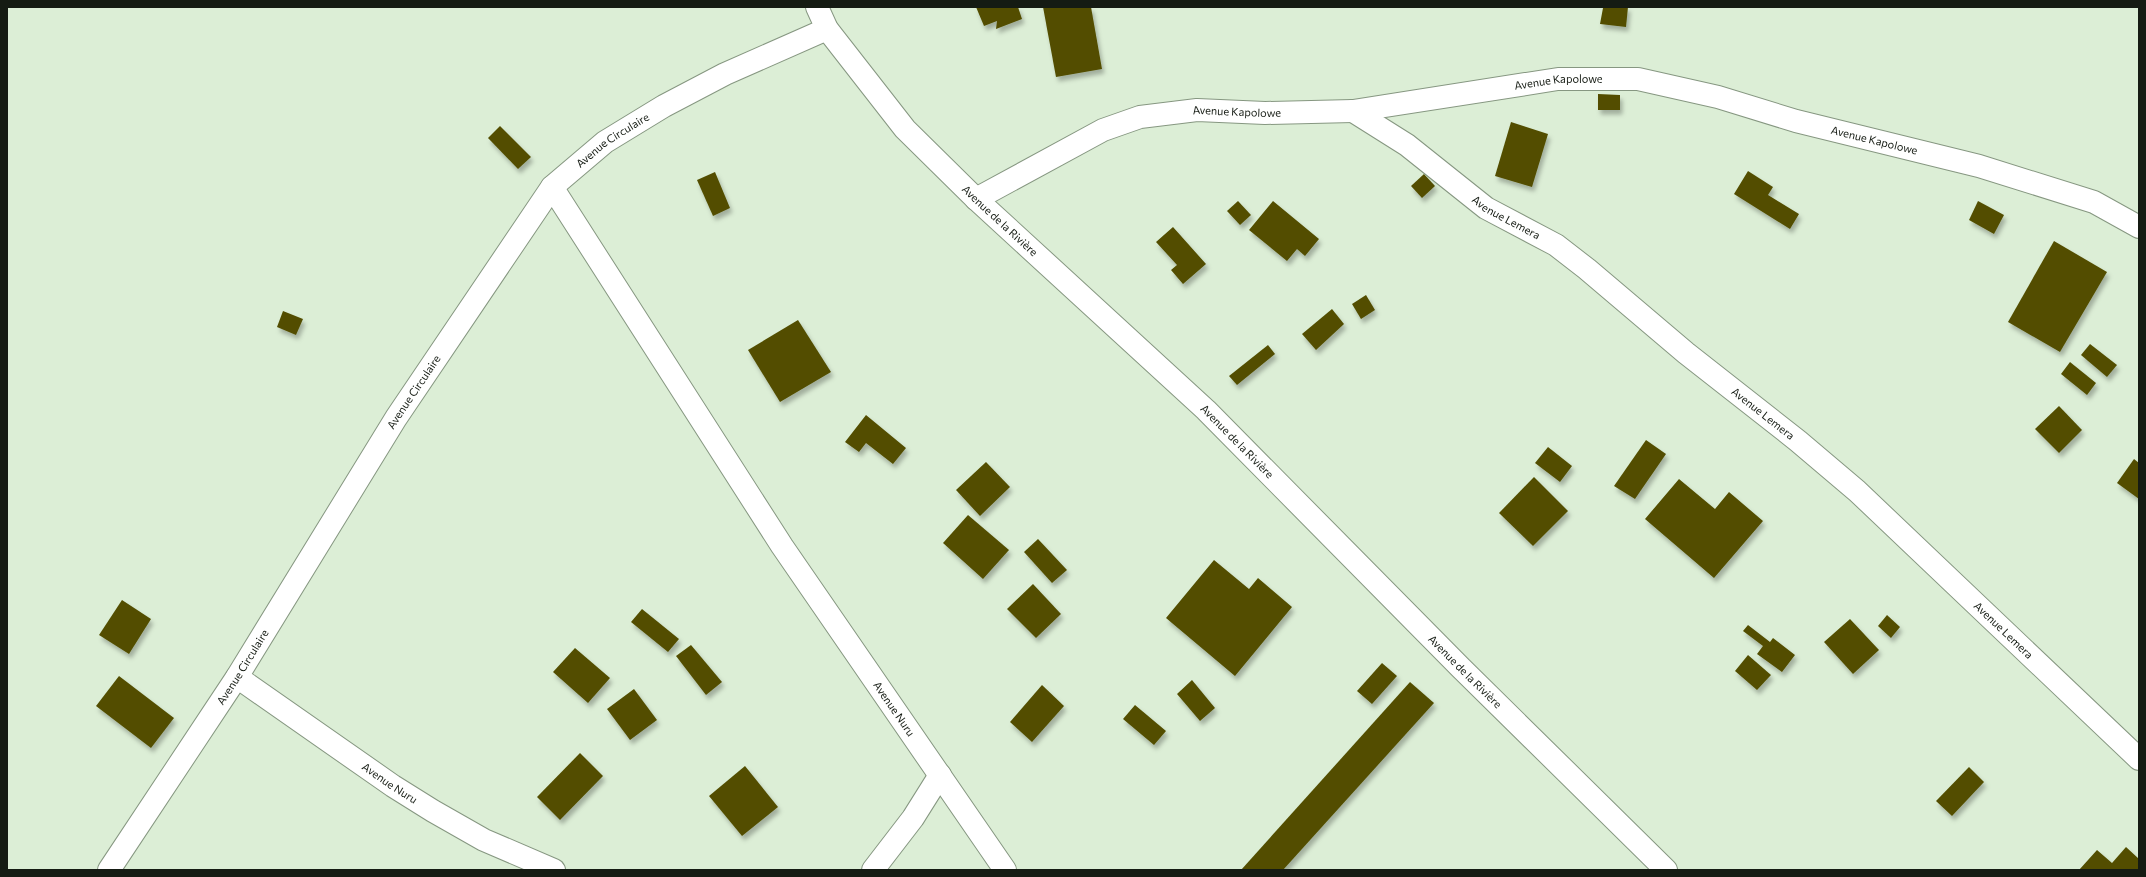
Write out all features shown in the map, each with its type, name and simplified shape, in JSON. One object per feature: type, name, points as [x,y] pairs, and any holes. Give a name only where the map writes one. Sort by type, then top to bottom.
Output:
[{"type":"street","name":"Avenue de la Rivière","points":[[817,7],[827,29],[905,129],[976,199],[1206,410],[1461,668],[1666,870]]},
{"type":"street","name":"Avenue Circulaire","points":[[109,870],[237,677],[396,418],[552,187],[605,142],[664,106],[725,74],[827,29]]},
{"type":"street","name":"Avenue Kapolowe","points":[[976,199],[1103,130],[1140,117],[1197,110],[1265,113],[1353,111],[1558,79],[1638,79],[1718,97],[1796,121],[1979,166],[2094,202],[2139,227]]},
{"type":"street","name":"Avenue Lemera","points":[[1353,111],[1407,145],[1486,208],[1556,245],[1587,269],[1686,353],[1804,446],[1857,491],[2139,759]]},
{"type":"street","name":"Avenue Nuru","points":[[552,187],[782,546],[1005,870]]},
{"type":"street","name":"Avenue Nuru","points":[[237,677],[392,786],[426,807],[484,840],[554,870]]},
{"type":"street","points":[[873,870],[913,818],[940,775]]},
{"type":"building","points":[[976,7],[1018,7],[1022,19],[996,29],[997,21],[984,26]]},
{"type":"building","points":[[1043,7],[1091,7],[1102,69],[1056,77]]},
{"type":"building","points":[[1628,7],[1626,27],[1600,24],[1603,8]]},
{"type":"building","points":[[1598,94],[1620,95],[1620,110],[1598,110]]},
{"type":"building","points":[[1511,122],[1548,134],[1532,187],[1495,176]]},
{"type":"building","points":[[500,126],[531,157],[518,169],[488,138]]},
{"type":"building","points":[[1748,171],[1773,187],[1768,195],[1799,214],[1790,229],[1734,194]]},
{"type":"building","points":[[715,172],[730,208],[713,216],[697,180]]},
{"type":"building","points":[[1424,174],[1435,186],[1422,198],[1411,186]]},
{"type":"building","points":[[1238,201],[1251,215],[1240,225],[1227,211]]},
{"type":"building","points":[[1273,201],[1319,239],[1305,256],[1297,249],[1287,261],[1249,230]]},
{"type":"building","points":[[1978,201],[2004,215],[1994,234],[1969,220]]},
{"type":"building","points":[[1173,227],[1206,264],[1183,284],[1171,270],[1177,265],[1156,242]]},
{"type":"building","points":[[2054,241],[2107,272],[2060,352],[2008,322]]},
{"type":"building","points":[[1366,295],[1375,310],[1361,319],[1352,304]]},
{"type":"building","points":[[1332,309],[1344,324],[1316,350],[1302,334]]},
{"type":"building","points":[[283,311],[303,319],[296,335],[277,327]]},
{"type":"building","points":[[798,320],[831,372],[780,402],[748,350]]},
{"type":"building","points":[[2090,344],[2117,365],[2107,377],[2081,355]]},
{"type":"building","points":[[1268,345],[1275,354],[1237,385],[1229,376]]},
{"type":"building","points":[[2070,362],[2096,383],[2087,395],[2061,374]]},
{"type":"building","points":[[2059,406],[2082,430],[2059,453],[2035,429]]},
{"type":"building","points":[[866,415],[906,448],[893,464],[866,443],[859,452],[845,442]]},
{"type":"building","points":[[1646,440],[1666,454],[1635,499],[1614,486]]},
{"type":"building","points":[[1548,447],[1572,466],[1560,482],[1535,463]]},
{"type":"building","points":[[2134,459],[2139,463],[2139,499],[2117,483]]},
{"type":"building","points":[[986,462],[1010,487],[980,516],[956,490]]},
{"type":"building","points":[[1534,477],[1568,511],[1533,546],[1499,513]]},
{"type":"building","points":[[1679,479],[1715,509],[1729,492],[1763,521],[1714,578],[1645,519]]},
{"type":"building","points":[[968,515],[1009,550],[983,579],[943,543]]},
{"type":"building","points":[[1038,539],[1067,570],[1052,583],[1024,552]]},
{"type":"building","points":[[1214,560],[1249,589],[1258,578],[1292,607],[1235,676],[1166,618]]},
{"type":"building","points":[[1033,584],[1061,614],[1036,638],[1007,609]]},
{"type":"building","points":[[122,600],[151,619],[129,654],[99,635]]},
{"type":"building","points":[[642,609],[679,639],[668,652],[631,622]]},
{"type":"building","points":[[1887,615],[1900,627],[1891,638],[1878,626]]},
{"type":"building","points":[[1850,619],[1879,650],[1853,674],[1824,642]]},
{"type":"building","points":[[1748,625],[1770,642],[1773,638],[1795,655],[1782,672],[1757,654],[1763,646],[1743,631]]},
{"type":"building","points":[[691,645],[722,682],[706,695],[676,656]]},
{"type":"building","points":[[575,648],[610,678],[588,703],[553,672]]},
{"type":"building","points":[[1748,655],[1771,675],[1757,690],[1735,671]]},
{"type":"building","points":[[1382,663],[1397,676],[1372,704],[1357,691]]},
{"type":"building","points":[[119,676],[174,718],[151,748],[96,706]]},
{"type":"building","points":[[1192,680],[1215,708],[1200,721],[1177,694]]},
{"type":"building","points":[[1410,682],[1434,703],[1283,870],[1241,870]]},
{"type":"building","points":[[1042,685],[1064,706],[1032,742],[1010,722]]},
{"type":"building","points":[[634,689],[657,720],[630,740],[607,709]]},
{"type":"building","points":[[1135,705],[1166,731],[1154,745],[1123,719]]},
{"type":"building","points":[[580,753],[603,776],[560,820],[537,797]]},
{"type":"building","points":[[745,766],[778,807],[742,836],[709,796]]},
{"type":"building","points":[[1969,767],[1984,782],[1952,816],[1936,801]]},
{"type":"building","points":[[2126,847],[2139,859],[2139,870],[2079,870],[2097,850],[2112,863]]}]
